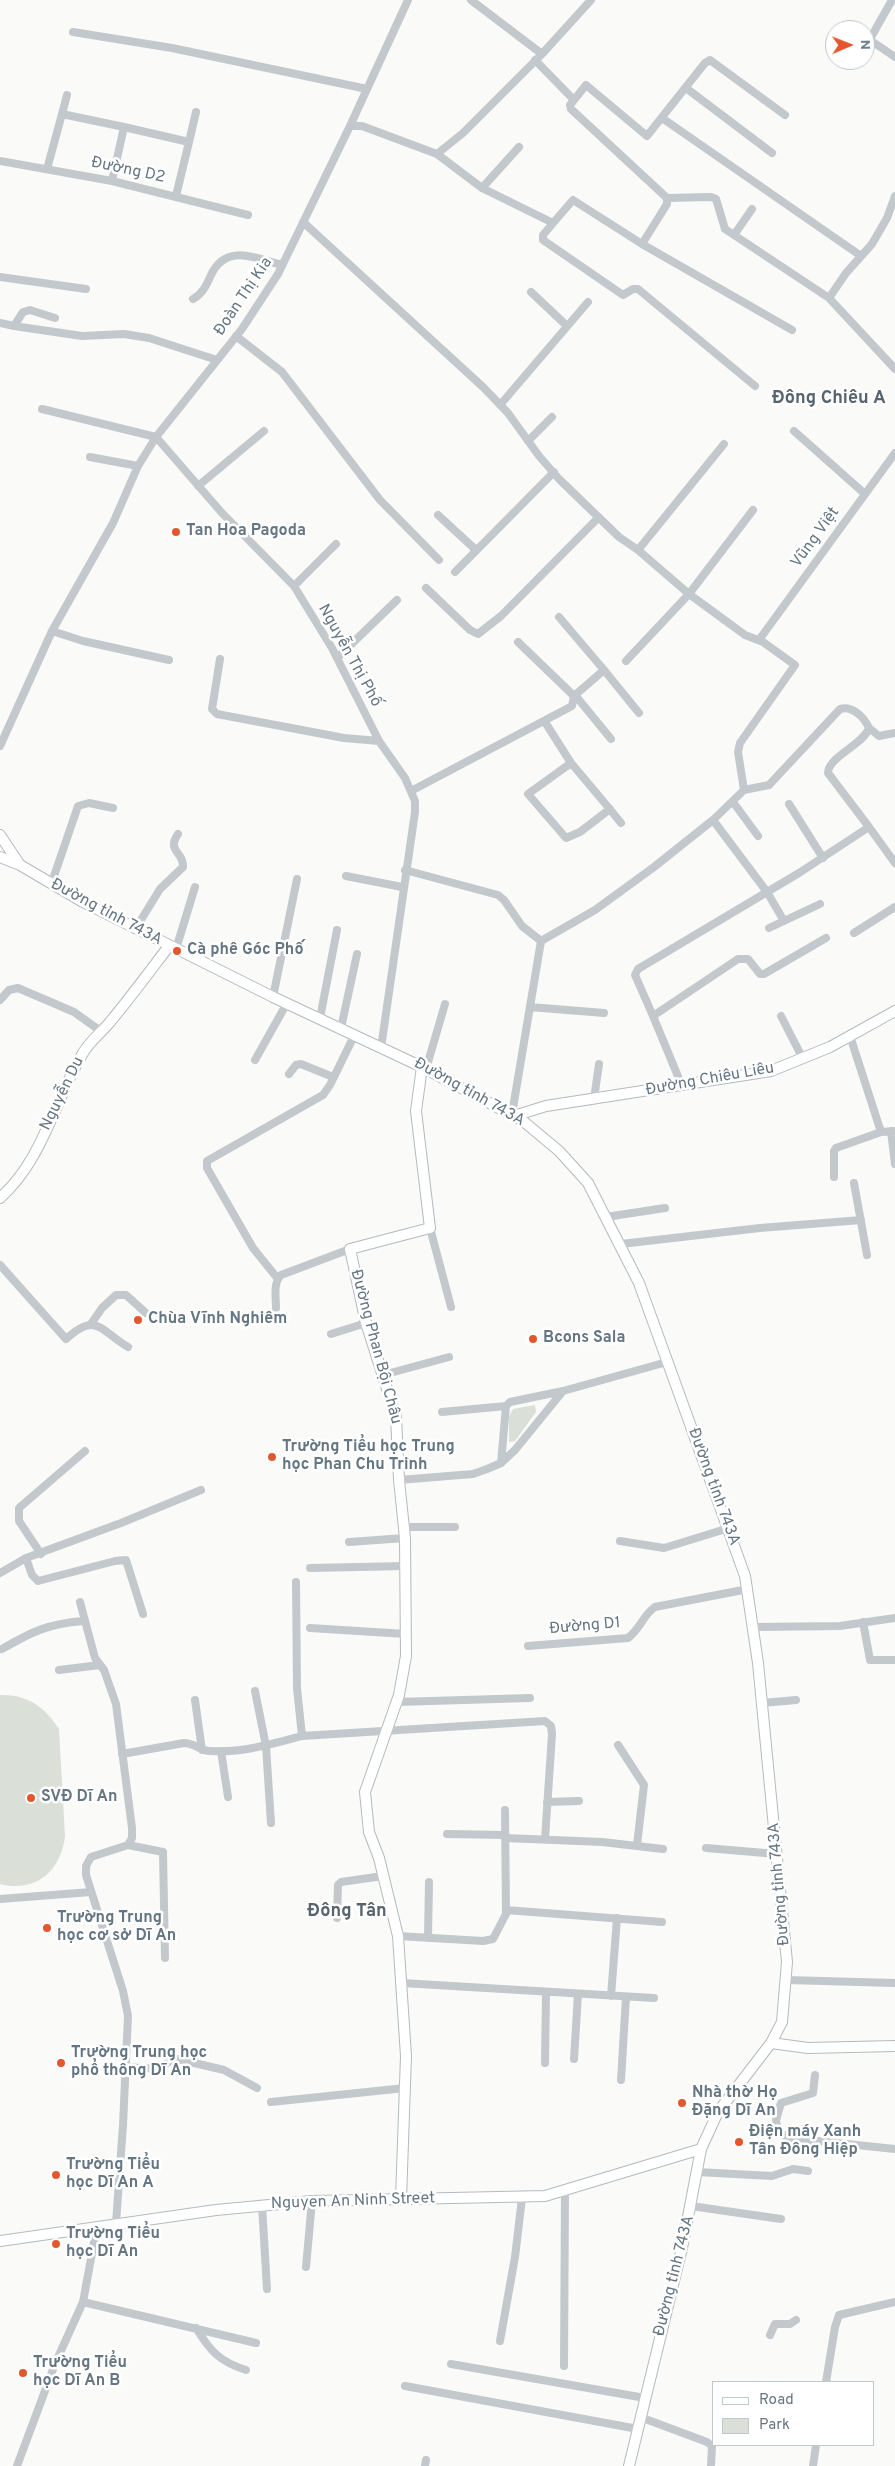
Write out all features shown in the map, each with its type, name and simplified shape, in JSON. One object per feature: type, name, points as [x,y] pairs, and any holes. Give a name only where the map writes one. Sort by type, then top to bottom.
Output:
[{"type":"main road","name":"Đường tỉnh 743A","points":[[0,835],[20,865],[51,885],[172,948],[355,1034],[513,1115],[565,1157],[588,1183],[639,1283],[729,1528],[748,1589],[754,1627],[787,1948],[782,2022],[771,2043],[718,2112],[701,2149],[692,2206],[629,2466]]},
{"type":"main road","points":[[0,857],[20,865]]},
{"type":"main road","name":"Nguyễn Du","points":[[0,1198],[14,1185],[32,1161],[65,1085],[80,1057],[172,948]]},
{"type":"main road","name":"Đường Chiêu Liêu","points":[[513,1115],[546,1106],[770,1071],[803,1059],[895,1011]]},
{"type":"main road","points":[[424,1068],[416,1111],[430,1228]]},
{"type":"main road","name":"Đường Phan Bội Châu","points":[[402,2199],[406,2056],[398,1936],[383,1876],[369,1832],[365,1792],[397,1702],[406,1656],[405,1538],[399,1480],[396,1417],[366,1323],[350,1249],[430,1228]]},
{"type":"main road","points":[[771,2043],[808,2048],[895,2046]]},
{"type":"main road","name":"Nguyen An Ninh Street","points":[[0,2240],[116,2223],[312,2200],[522,2198],[545,2196],[701,2149]]},
{"type":"street","points":[[398,0],[408,1]]},
{"type":"street","points":[[471,0],[542,54]]},
{"type":"street","points":[[437,154],[463,134],[542,54],[591,0]]},
{"type":"street","name":"Đoàn Thị Kia","points":[[0,746],[52,631],[113,523],[138,466],[156,437],[236,336],[282,265],[408,1]]},
{"type":"street","points":[[875,32],[892,3]]},
{"type":"street","points":[[74,32],[172,48],[367,89]]},
{"type":"street","points":[[875,43],[895,57]]},
{"type":"street","points":[[536,60],[574,100]]},
{"type":"street","points":[[785,115],[710,60],[705,63],[647,136],[586,85],[570,105],[571,109],[667,198],[714,198],[719,203],[722,224],[734,235],[829,298],[895,369]]},
{"type":"street","points":[[686,88],[772,152]]},
{"type":"street","points":[[47,169],[67,95]]},
{"type":"street","points":[[176,196],[196,112]]},
{"type":"street","points":[[62,114],[189,142]]},
{"type":"street","points":[[662,118],[861,256]]},
{"type":"street","points":[[350,126],[362,126],[437,154],[482,188],[553,223]]},
{"type":"street","points":[[112,181],[124,127]]},
{"type":"street","points":[[482,188],[519,147]]},
{"type":"street","name":"Đường D2","points":[[0,161],[112,181],[248,215]]},
{"type":"street","points":[[829,298],[872,244],[887,218],[895,196]]},
{"type":"street","points":[[642,244],[667,204],[667,198]]},
{"type":"street","points":[[755,386],[638,289],[633,289],[623,294],[544,240],[543,235],[573,200],[642,244],[792,330]]},
{"type":"street","points":[[734,235],[752,209]]},
{"type":"street","points":[[303,222],[450,356],[500,405],[554,472],[619,537],[638,550],[689,594],[745,635],[759,640],[795,665],[740,742],[738,752],[744,790]]},
{"type":"street","points":[[193,299],[202,294],[217,263],[231,255],[239,254],[282,265]]},
{"type":"street","points":[[0,277],[86,289]]},
{"type":"street","points":[[530,292],[567,326]]},
{"type":"street","points":[[500,405],[588,302]]},
{"type":"street","points":[[14,326],[23,312],[30,310],[55,318]]},
{"type":"street","points":[[0,322],[14,326],[82,336],[124,334],[149,338],[217,360]]},
{"type":"street","points":[[236,336],[282,372],[380,500],[439,560]]},
{"type":"street","points":[[42,409],[156,437]]},
{"type":"street","points":[[528,441],[552,416]]},
{"type":"street","points":[[198,486],[264,431]]},
{"type":"street","points":[[794,431],[865,494]]},
{"type":"street","name":"Nguyễn Thị Phố","points":[[156,437],[198,486],[294,586],[337,658],[379,741],[405,778],[411,791],[415,812],[402,887],[381,1048]]},
{"type":"street","points":[[638,550],[724,444]]},
{"type":"street","name":"Vũng Việt","points":[[759,640],[895,453]]},
{"type":"street","points":[[90,457],[138,466]]},
{"type":"street","points":[[455,572],[554,472]]},
{"type":"street","points":[[626,661],[689,594],[753,510]]},
{"type":"street","points":[[438,515],[476,550]]},
{"type":"street","points":[[426,588],[470,630],[478,634],[501,616],[598,518]]},
{"type":"street","points":[[294,586],[336,544]]},
{"type":"street","points":[[337,658],[397,600]]},
{"type":"street","points":[[559,617],[639,713]]},
{"type":"street","points":[[52,631],[83,642],[169,660]]},
{"type":"street","points":[[518,642],[574,696],[611,739]]},
{"type":"street","points":[[220,659],[212,700],[212,709],[217,714],[344,738],[379,741]]},
{"type":"street","points":[[411,791],[458,764],[545,722],[572,706],[574,696],[604,670]]},
{"type":"street","points":[[541,941],[594,910],[713,820],[744,790],[763,788],[774,781],[840,709],[850,708],[853,710],[869,728],[881,737],[895,733]]},
{"type":"street","points":[[545,722],[571,763],[621,823]]},
{"type":"street","points":[[869,728],[866,736],[828,768],[830,776],[895,863]]},
{"type":"street","points":[[571,763],[528,794],[562,836],[572,836],[580,832],[610,809]]},
{"type":"street","points":[[51,885],[78,806],[89,802],[113,808]]},
{"type":"street","points":[[733,802],[758,836]]},
{"type":"street","points":[[789,804],[823,858]]},
{"type":"street","points":[[713,820],[767,892],[784,921]]},
{"type":"street","points":[[682,1086],[635,975],[638,968],[767,892],[869,828]]},
{"type":"street","points":[[136,928],[160,889],[183,867],[184,863],[173,847],[178,834]]},
{"type":"street","points":[[405,870],[498,895],[504,900],[522,926],[541,941]]},
{"type":"street","points":[[346,876],[402,887]]},
{"type":"street","points":[[273,997],[297,879]]},
{"type":"street","name":"Nguyễn Du","points":[[172,948],[195,888]]},
{"type":"street","points":[[769,928],[820,904]]},
{"type":"street","points":[[854,933],[895,907]]},
{"type":"street","points":[[320,1018],[337,930]]},
{"type":"street","points":[[652,1016],[738,959],[748,959],[760,974],[764,974],[826,938]]},
{"type":"street","points":[[513,1115],[541,941]]},
{"type":"street","points":[[341,1028],[356,954]]},
{"type":"street","points":[[0,1000],[9,990],[18,988],[74,1012],[102,1032]]},
{"type":"street","points":[[255,1060],[287,1003]]},
{"type":"street","points":[[424,1068],[445,1004]]},
{"type":"street","points":[[530,1007],[604,1013]]},
{"type":"street","points":[[781,1016],[803,1059]]},
{"type":"street","points":[[276,1308],[278,1279],[253,1248],[207,1168],[207,1161],[324,1095],[355,1034]]},
{"type":"street","points":[[850,1036],[881,1132]]},
{"type":"street","points":[[289,1074],[296,1065],[301,1064],[333,1077]]},
{"type":"street","points":[[594,1099],[599,1064]]},
{"type":"street","points":[[834,1178],[834,1151],[836,1148],[881,1132],[893,1131],[895,1164]]},
{"type":"street","points":[[854,1183],[867,1255]]},
{"type":"street","points":[[606,1217],[665,1208]]},
{"type":"street","points":[[620,1244],[861,1220]]},
{"type":"street","points":[[430,1228],[451,1307]]},
{"type":"street","points":[[278,1279],[350,1249]]},
{"type":"street","points":[[0,1265],[66,1339],[78,1328],[91,1324],[99,1327],[128,1347]]},
{"type":"street","points":[[91,1324],[102,1308],[116,1295],[126,1295],[146,1313]]},
{"type":"street","points":[[331,1334],[366,1323]]},
{"type":"street","points":[[382,1375],[450,1357]]},
{"type":"street","points":[[442,1412],[506,1406],[510,1402],[563,1392],[667,1362]]},
{"type":"street","points":[[399,1480],[473,1474],[501,1463],[515,1450],[563,1392]]},
{"type":"street","points":[[501,1463],[506,1406]]},
{"type":"street","points":[[41,1554],[19,1521],[19,1508],[85,1451]]},
{"type":"street","points":[[0,1573],[26,1558],[41,1554],[201,1490]]},
{"type":"street","points":[[404,1527],[455,1527]]},
{"type":"street","points":[[620,1541],[664,1548],[729,1528]]},
{"type":"street","points":[[349,1542],[405,1538]]},
{"type":"street","points":[[26,1558],[32,1575],[38,1581],[115,1561],[126,1560],[143,1614]]},
{"type":"street","points":[[310,1568],[406,1566]]},
{"type":"street","points":[[296,1582],[297,1688],[302,1736]]},
{"type":"street","name":"Đường D1","points":[[528,1646],[628,1638],[638,1631],[648,1612],[656,1607],[748,1589]]},
{"type":"street","points":[[80,1602],[83,1621],[95,1658],[100,1665],[116,1704],[132,1828],[132,1838],[128,1845]]},
{"type":"street","points":[[754,1627],[840,1626],[895,1618]]},
{"type":"street","points":[[2,1649],[37,1629],[56,1624],[83,1621]]},
{"type":"street","points":[[863,1622],[870,1660],[895,1660]]},
{"type":"street","points":[[310,1628],[406,1634]]},
{"type":"street","points":[[59,1670],[100,1665]]},
{"type":"street","points":[[255,1690],[266,1746],[271,1823]]},
{"type":"street","points":[[397,1702],[530,1698]]},
{"type":"street","points":[[195,1700],[202,1750]]},
{"type":"street","points":[[762,1703],[796,1700]]},
{"type":"street","points":[[122,1754],[184,1743],[194,1744],[202,1750],[221,1751],[266,1746],[302,1736],[545,1721],[551,1726],[552,1734],[545,1839]]},
{"type":"street","points":[[618,1745],[644,1785],[637,1845]]},
{"type":"street","points":[[221,1751],[228,1797]]},
{"type":"street","points":[[547,1802],[579,1801]]},
{"type":"street","points":[[398,1936],[483,1941],[493,1939],[500,1928],[506,1910],[505,1810]]},
{"type":"street","points":[[447,1834],[637,1845],[663,1849]]},
{"type":"street","points":[[116,2223],[128,2016],[123,1991],[86,1875],[86,1866],[91,1857],[128,1845],[163,1852],[165,1958]]},
{"type":"street","points":[[706,1848],[777,1854]]},
{"type":"street","points":[[337,1918],[337,1892],[341,1882],[383,1876]]},
{"type":"street","points":[[428,1938],[429,1882]]},
{"type":"street","points":[[0,1900],[91,1892]]},
{"type":"street","points":[[506,1910],[662,1922]]},
{"type":"street","points":[[611,1996],[617,1918]]},
{"type":"street","points":[[786,1980],[895,1983]]},
{"type":"street","points":[[402,1983],[654,1998]]},
{"type":"street","points":[[545,2063],[546,1992]]},
{"type":"street","points":[[574,2059],[578,1994]]},
{"type":"street","points":[[621,2080],[626,1997]]},
{"type":"street","points":[[126,2067],[156,2068],[167,2066],[173,2058],[224,2070],[257,2088]]},
{"type":"street","points":[[815,2075],[813,2093],[781,2103],[776,2120],[778,2132],[789,2138],[895,2149]]},
{"type":"street","points":[[271,2102],[405,2088]]},
{"type":"street","points":[[697,2172],[772,2176],[793,2169],[808,2171]]},
{"type":"street","points":[[564,2366],[565,2190]]},
{"type":"street","points":[[500,2341],[515,2257],[522,2198]]},
{"type":"street","points":[[306,2267],[312,2200]]},
{"type":"street","points":[[262,2205],[267,2289]]},
{"type":"street","points":[[692,2206],[781,2219]]},
{"type":"street","points":[[17,2466],[55,2364],[83,2302],[97,2226]]},
{"type":"street","points":[[83,2302],[256,2343]]},
{"type":"street","points":[[826,2381],[835,2326],[839,2315],[895,2302]]},
{"type":"street","points":[[770,2336],[775,2324],[790,2324],[796,2320]]},
{"type":"street","points":[[196,2328],[205,2342],[226,2364],[246,2370]]},
{"type":"street","points":[[451,2364],[645,2398]]},
{"type":"street","points":[[405,2386],[638,2429]]},
{"type":"street","points":[[640,2417],[712,2446],[711,2466]]},
{"type":"street","points":[[813,2466],[816,2446]]},
{"type":"green space","points":[[535,1405],[536,1412],[515,1441],[509,1442],[509,1417],[513,1409]]},
{"type":"green space","name":"SVĐ Dĩ An","points":[[0,1695],[19,1697],[34,1703],[48,1714],[59,1729],[65,1836],[63,1848],[58,1860],[44,1877],[25,1885],[0,1884]]},
{"type":"place","name":"Tan Hoa Pagoda","points":[[176,532]]},
{"type":"place","name":"Cà phê Góc Phố","points":[[177,951]]},
{"type":"place","name":"Chùa Vĩnh Nghiêm","points":[[138,1320]]},
{"type":"place","name":"Bcons Sala","points":[[533,1339]]},
{"type":"place","name":"Trường Tiểu học Trung học Phan Chu Trinh","points":[[272,1457]]},
{"type":"place","name":"SVĐ Dĩ An","points":[[31,1798]]},
{"type":"place","name":"Trường Trung học cơ sở Dĩ An","points":[[47,1928]]},
{"type":"place","name":"Trường Trung học phổ thông Dĩ An","points":[[61,2063]]},
{"type":"place","name":"Nhà thờ Họ Đặng Dĩ An","points":[[682,2103]]},
{"type":"place","name":"Điện máy Xanh Tân Đông Hiệp","points":[[739,2142]]},
{"type":"place","name":"Trường Tiểu học Dĩ An A","points":[[56,2175]]},
{"type":"place","name":"Trường Tiểu học Dĩ An","points":[[56,2244]]},
{"type":"place","name":"Trường Tiểu học Dĩ An B","points":[[23,2373]]},
{"type":"district","name":"Đông Chiêu A","points":[[829,399]]},
{"type":"district","name":"Đông Tân","points":[[347,1912]]}]
